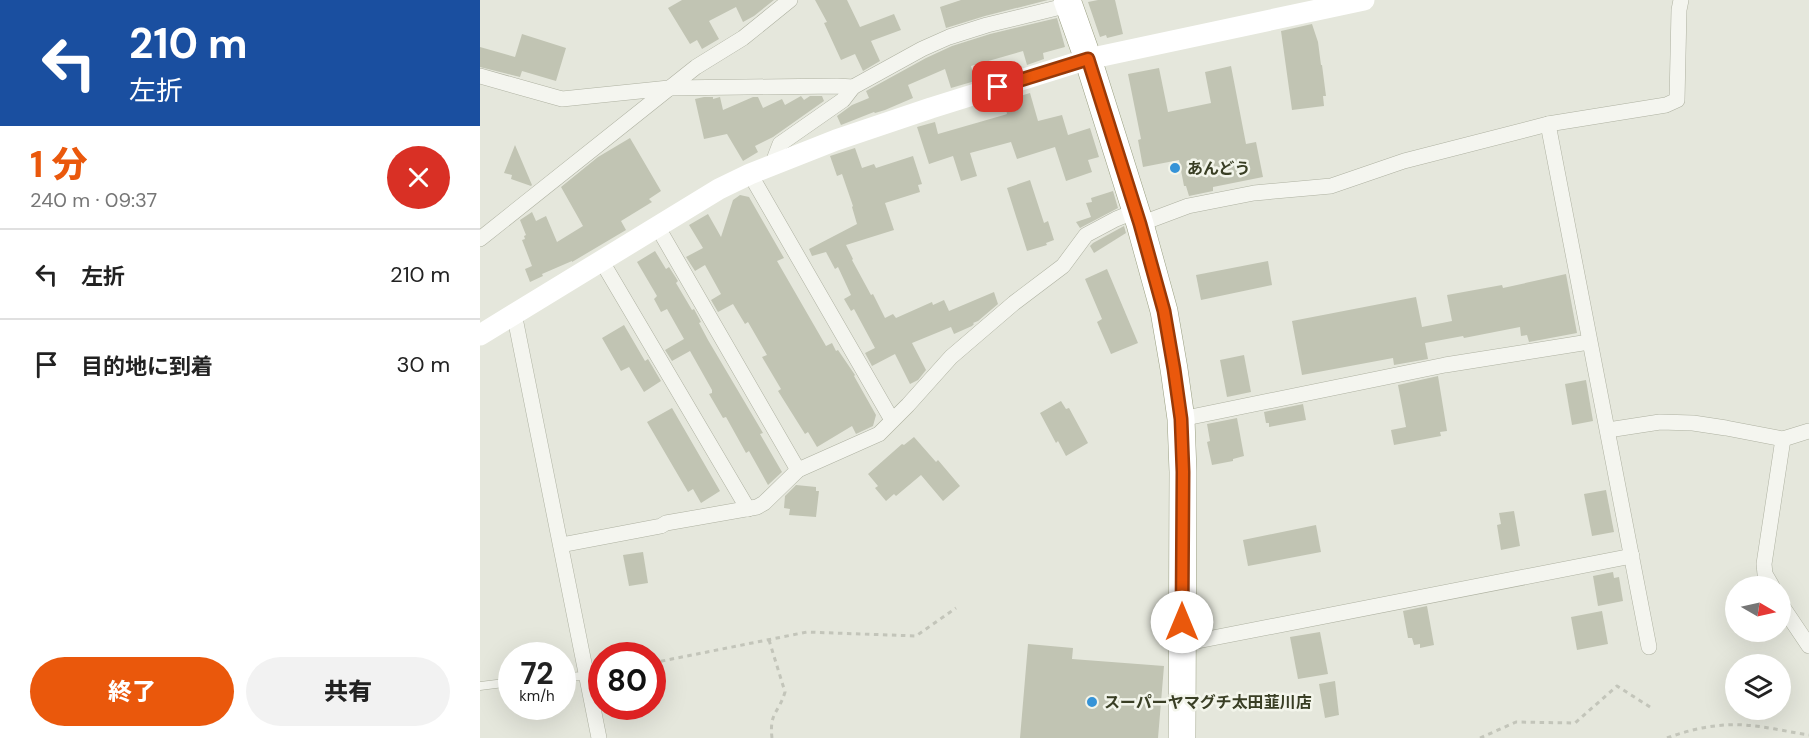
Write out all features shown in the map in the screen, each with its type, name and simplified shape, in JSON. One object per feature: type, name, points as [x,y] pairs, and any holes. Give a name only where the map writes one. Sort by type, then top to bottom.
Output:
[{"type":"highway","points":[[1068,2],[1138,217],[1164,311],[1181,419],[1183,472],[1182,738]]},
{"type":"street","points":[[480,239],[696,67],[743,38],[789,0]]},
{"type":"street","points":[[480,335],[719,189],[750,174],[836,140],[1088,59],[1364,0]]},
{"type":"street","points":[[561,545],[748,509],[764,502],[798,470],[879,434],[951,357],[1014,303],[1063,266],[1086,236],[1116,219],[1138,217],[1254,193],[1331,186],[1404,161],[1548,124],[1666,105],[1677,100],[1681,0]]},
{"type":"street","points":[[772,165],[780,144],[843,100],[853,87],[922,49],[949,37],[1068,2]]},
{"type":"street","points":[[480,76],[562,99],[669,88],[853,87]]},
{"type":"street","points":[[1548,124],[1649,647]]},
{"type":"street","points":[[750,174],[892,420]]},
{"type":"street","points":[[657,226],[798,470]]},
{"type":"street","points":[[601,260],[748,509]]},
{"type":"street","points":[[514,313],[599,738]]},
{"type":"street","points":[[1181,419],[1445,365],[1589,342]]},
{"type":"street","points":[[1608,430],[1660,422],[1693,423],[1783,440],[1809,431]]},
{"type":"street","points":[[1766,576],[1764,564],[1783,440]]},
{"type":"street","points":[[1182,644],[1632,556]]},
{"type":"street","points":[[1791,619],[1809,646]]},
{"type":"lane","points":[[576,676],[586,676]]},
{"type":"lane","points":[[480,686],[498,684]]},
{"type":"path","points":[[666,660],[807,632],[916,636],[956,608]]},
{"type":"path","points":[[769,640],[784,693],[771,721],[772,738]]},
{"type":"path","points":[[1480,738],[1516,722],[1575,723],[1617,686],[1650,707]]},
{"type":"path","points":[[1667,738],[1690,730],[1727,725],[1745,725],[1809,735]]},
{"type":"building","points":[[682,0],[774,0],[743,22],[736,7],[709,21],[719,39],[702,49],[697,40],[690,44],[668,8]]},
{"type":"building","points":[[815,0],[847,0],[860,27],[894,14],[901,30],[871,41],[880,61],[863,71],[855,54],[841,60],[824,23],[827,22]]},
{"type":"building","points":[[961,0],[1048,0],[946,28],[940,7]]},
{"type":"building","points":[[1115,0],[1123,34],[1107,38],[1106,35],[1100,37],[1088,2]]},
{"type":"building","points":[[1057,18],[1065,47],[1043,53],[1044,59],[1027,65],[1023,51],[971,66],[975,81],[951,88],[945,69],[908,85],[913,98],[841,125],[837,116],[852,105],[869,98],[866,91],[926,58],[952,46],[990,34]]},
{"type":"building","points":[[1312,24],[1322,65],[1326,96],[1323,96],[1324,106],[1292,110],[1281,31]]},
{"type":"building","points":[[522,34],[566,48],[556,81],[522,71],[520,77],[480,67],[480,47],[515,57]]},
{"type":"building","points":[[1231,66],[1246,144],[1256,142],[1263,177],[1213,187],[1213,191],[1189,196],[1184,186],[1179,160],[1143,167],[1138,140],[1141,139],[1128,74],[1159,68],[1168,112],[1211,103],[1205,72]]},
{"type":"building","points":[[1030,93],[1038,121],[1062,115],[1068,135],[1090,128],[1099,157],[1088,160],[1092,172],[1066,181],[1055,147],[1017,159],[1011,142],[970,153],[977,176],[961,181],[953,156],[929,164],[917,127],[935,122],[938,134],[1004,115],[1007,114],[1004,101]]},
{"type":"building","points":[[801,96],[804,100],[810,96],[822,96],[824,101],[773,137],[755,146],[758,152],[743,161],[727,134],[704,139],[695,99],[720,97],[723,110],[753,97],[758,97],[763,108],[782,99],[785,105]]},
{"type":"building","points":[[630,138],[661,191],[649,199],[652,202],[621,221],[626,230],[572,262],[542,274],[543,276],[530,282],[525,269],[532,266],[522,240],[526,235],[520,220],[532,212],[536,221],[546,216],[557,242],[583,226],[561,187],[598,157]]},
{"type":"building","points":[[515,145],[531,186],[511,179],[512,175],[504,173]]},
{"type":"building","points":[[855,148],[862,168],[874,164],[876,168],[913,156],[922,184],[918,185],[920,192],[885,203],[894,230],[846,245],[885,318],[893,314],[896,318],[932,302],[933,305],[944,300],[949,311],[994,292],[998,304],[972,326],[954,334],[951,327],[912,343],[926,370],[918,380],[910,384],[895,354],[872,366],[865,353],[875,348],[854,309],[851,311],[844,299],[851,295],[838,267],[835,269],[826,252],[812,256],[809,249],[857,224],[842,174],[837,176],[830,156]]},
{"type":"building","points":[[1030,180],[1044,223],[1048,221],[1054,240],[1046,243],[1047,245],[1027,251],[1007,188]]},
{"type":"building","points":[[1113,191],[1118,208],[1080,228],[1076,222],[1091,217],[1086,203],[1092,202],[1091,198]]},
{"type":"building","points":[[740,195],[749,197],[784,258],[777,261],[826,346],[832,343],[855,375],[876,415],[873,426],[856,434],[852,426],[817,447],[808,432],[805,434],[778,391],[781,389],[762,357],[767,355],[748,322],[745,324],[733,304],[718,312],[711,300],[721,294],[705,265],[695,271],[686,257],[703,248],[689,225],[708,214],[721,237],[733,200]]},
{"type":"building","points":[[1124,226],[1126,233],[1094,253],[1090,246],[1093,243]]},
{"type":"building","points":[[655,251],[666,269],[669,267],[678,281],[676,283],[692,310],[694,309],[708,340],[763,433],[760,434],[782,472],[768,485],[749,451],[746,453],[726,417],[723,418],[709,394],[712,390],[690,351],[672,361],[665,350],[684,339],[667,309],[661,312],[654,299],[657,296],[637,262]]},
{"type":"building","points":[[1268,261],[1272,285],[1201,300],[1196,275]]},
{"type":"building","points":[[1107,269],[1138,343],[1111,354],[1097,322],[1102,319],[1085,279]]},
{"type":"building","points":[[1566,274],[1577,333],[1529,342],[1527,335],[1521,336],[1520,327],[1425,343],[1428,359],[1394,365],[1393,358],[1302,375],[1292,321],[1416,297],[1422,327],[1452,321],[1447,295],[1502,285],[1503,288]]},
{"type":"building","points":[[624,325],[645,361],[648,359],[661,381],[644,392],[629,367],[621,371],[602,338]]},
{"type":"building","points":[[1244,355],[1251,392],[1227,397],[1220,360]]},
{"type":"building","points":[[1438,376],[1447,431],[1440,432],[1441,436],[1394,445],[1391,430],[1406,427],[1398,385]]},
{"type":"building","points":[[1586,380],[1593,421],[1572,425],[1565,384]]},
{"type":"building","points":[[1061,401],[1066,409],[1069,408],[1088,443],[1066,456],[1058,441],[1056,443],[1040,413]]},
{"type":"building","points":[[1303,404],[1306,420],[1269,427],[1269,423],[1266,423],[1264,412]]},
{"type":"building","points":[[672,408],[720,491],[701,503],[693,489],[688,492],[647,422]]},
{"type":"building","points":[[1237,418],[1244,456],[1233,459],[1233,461],[1212,465],[1207,442],[1210,441],[1207,424]]},
{"type":"building","points":[[914,437],[960,486],[943,501],[921,475],[896,496],[894,494],[886,501],[875,488],[878,486],[868,474],[902,444],[904,445]]},
{"type":"building","points":[[796,485],[816,487],[816,491],[819,491],[816,517],[789,515],[790,509],[784,508],[785,496]]},
{"type":"building","points":[[1606,490],[1614,532],[1592,536],[1584,494]]},
{"type":"building","points":[[1514,511],[1520,546],[1501,550],[1497,525],[1501,524],[1499,513]]},
{"type":"building","points":[[1316,525],[1321,552],[1248,566],[1243,540]]},
{"type":"building","points":[[643,552],[648,583],[629,586],[623,555]]},
{"type":"building","points":[[1613,572],[1614,578],[1619,577],[1623,601],[1598,606],[1593,576]]},
{"type":"building","points":[[1427,606],[1434,645],[1420,648],[1420,644],[1414,645],[1412,638],[1408,638],[1403,611]]},
{"type":"building","points":[[1602,611],[1608,644],[1577,650],[1571,617]]},
{"type":"building","points":[[1320,632],[1328,674],[1298,679],[1290,637]]},
{"type":"building","name":"スーパーヤマグチ太田韮川店","points":[[1028,644],[1073,648],[1072,659],[1164,666],[1158,738],[1020,738]]},
{"type":"building","points":[[1335,681],[1339,715],[1325,718],[1319,684]]},
{"type":"place","name":"あんどう","points":[[1175,168]]},
{"type":"place","name":"スーパーヤマグチ太田韮川店","points":[[1092,702]]},
{"type":"route","points":[[998,87],[1088,59],[1140,224],[1164,311],[1174,369],[1181,419],[1183,472],[1182,622]]}]
